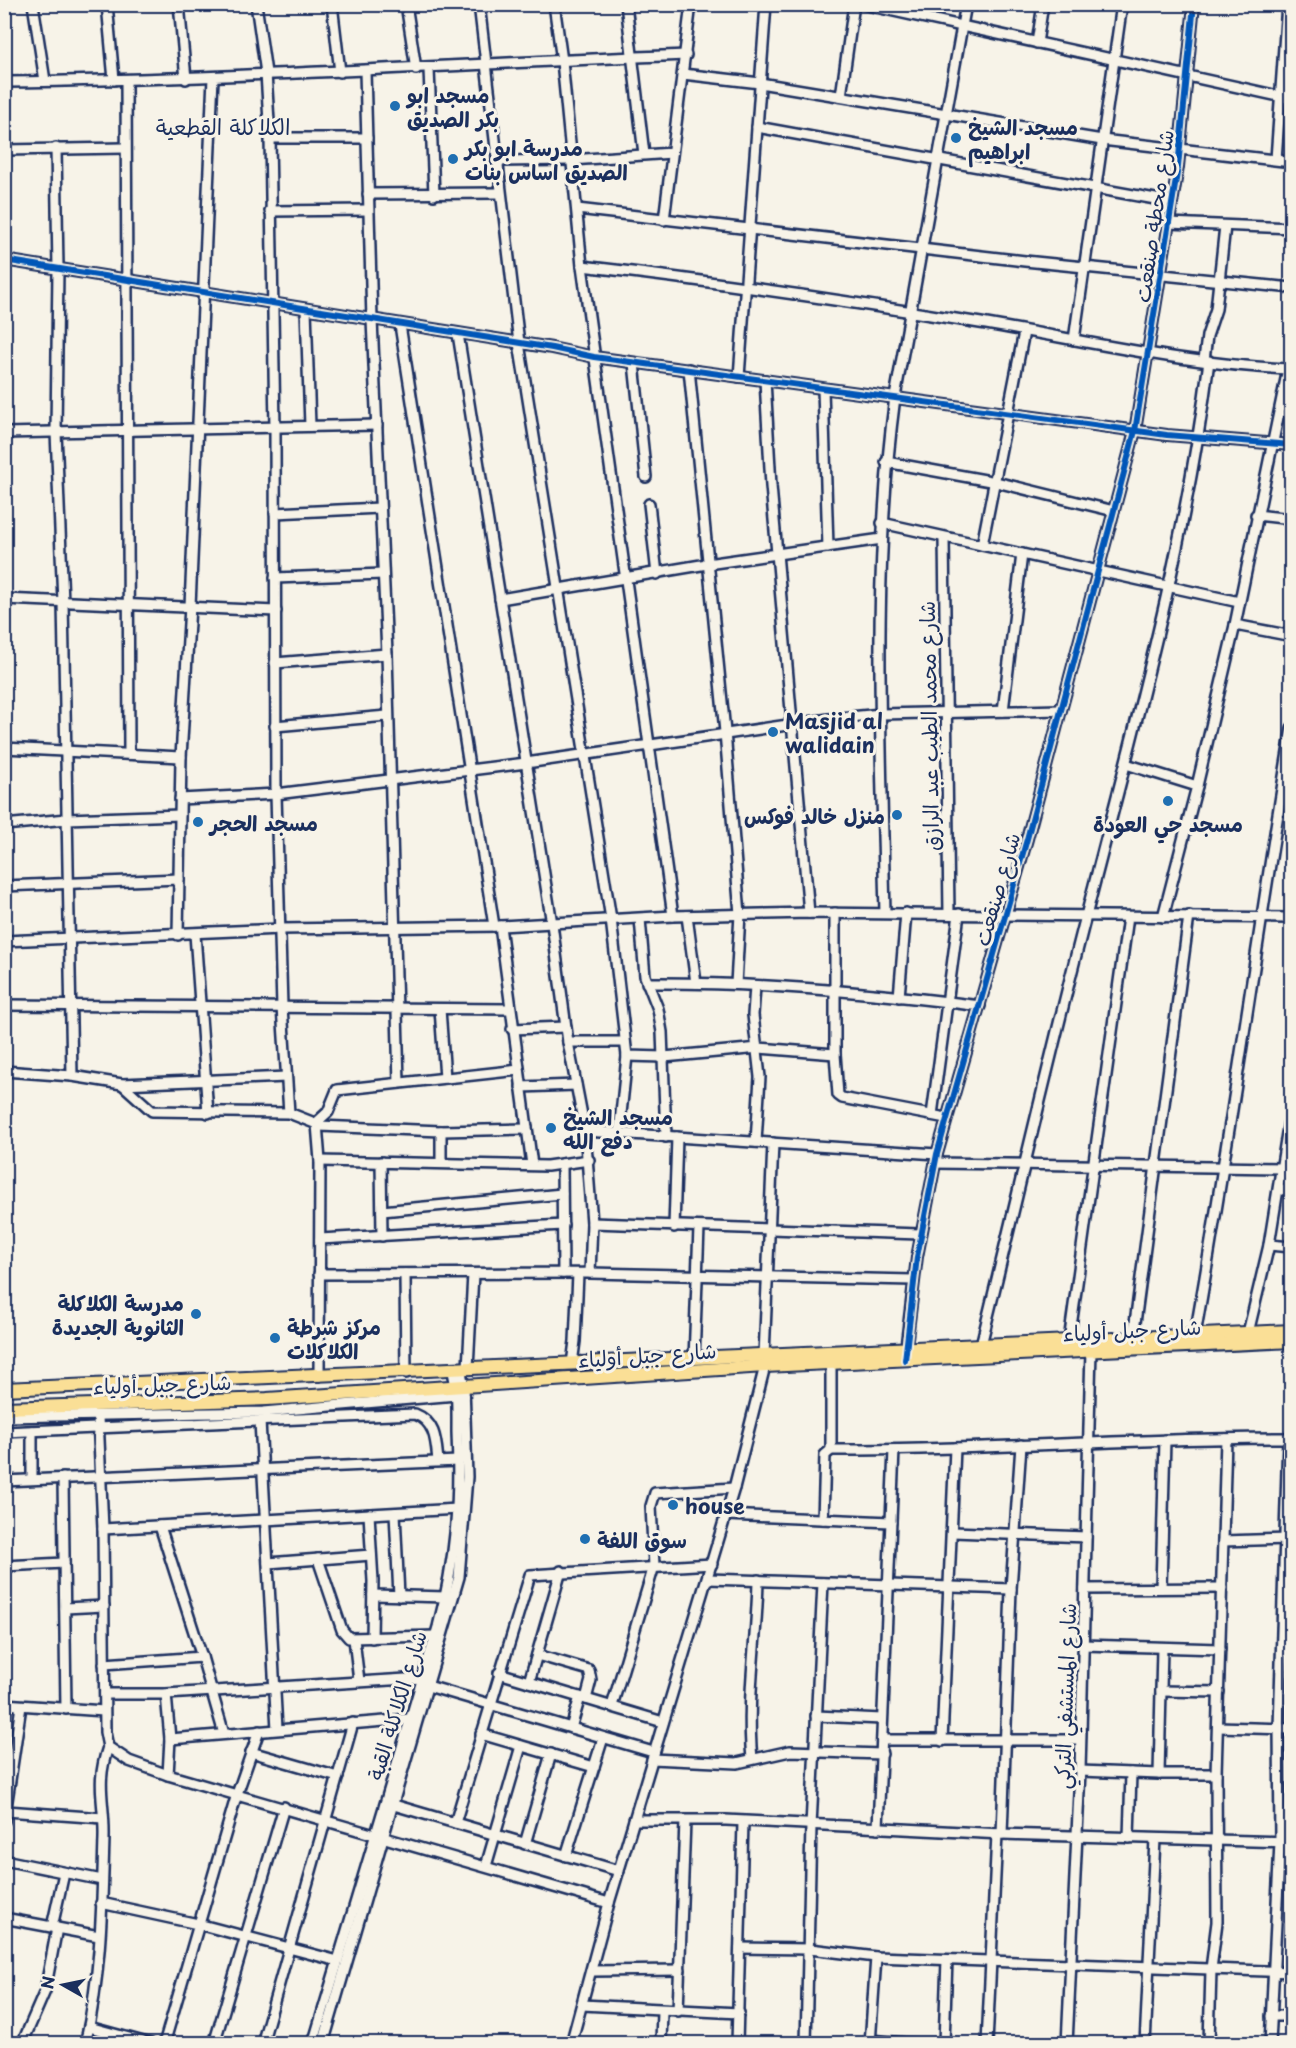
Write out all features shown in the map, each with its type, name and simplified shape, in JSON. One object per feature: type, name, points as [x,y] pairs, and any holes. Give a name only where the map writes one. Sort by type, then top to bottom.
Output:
[{"type":"main road","name":"شارع جبل أولياء","points":[[4,1389],[694,1359],[831,1363],[981,1345],[1292,1330]]},
{"type":"main road","name":"شارع جبل أولياء","points":[[4,1408],[267,1399],[459,1389],[764,1361],[1292,1341]]},
{"type":"street","points":[[33,4],[45,81]]},
{"type":"street","points":[[106,4],[114,80]]},
{"type":"street","points":[[179,4],[186,79]]},
{"type":"street","points":[[256,4],[266,73],[270,138],[275,428],[276,794],[282,1007],[289,1113]]},
{"type":"street","points":[[332,4],[340,72]]},
{"type":"street","points":[[406,4],[416,69]]},
{"type":"street","points":[[478,4],[499,193],[519,343],[611,920],[627,1056],[619,1133]]},
{"type":"street","points":[[554,4],[562,61],[582,266],[673,916]]},
{"type":"street","points":[[626,4],[644,154]]},
{"type":"street","points":[[664,220],[691,4]]},
{"type":"street","points":[[740,377],[766,4]]},
{"type":"street","points":[[841,96],[854,4]]},
{"type":"street","points":[[862,4],[1114,62],[1287,98]]},
{"type":"street","points":[[885,913],[881,714],[882,523],[886,462],[909,313],[966,4]]},
{"type":"street","points":[[1037,43],[1043,4]]},
{"type":"street","points":[[1074,340],[1122,4]]},
{"type":"street","name":"شارع محطة صنقعت","points":[[1135,430],[1162,275],[1180,148],[1194,4]]},
{"type":"street","points":[[1276,159],[1287,98],[1287,4]]},
{"type":"street","points":[[4,82],[186,79],[266,73],[429,69],[686,55]]},
{"type":"street","points":[[429,69],[434,195]]},
{"type":"street","points":[[365,71],[372,320],[387,654],[399,1083]]},
{"type":"street","points":[[683,74],[760,83],[1102,140],[1292,162]]},
{"type":"street","points":[[178,935],[181,757],[190,606],[213,77]]},
{"type":"street","points":[[126,80],[129,754]]},
{"type":"street","points":[[757,127],[1172,202]]},
{"type":"street","points":[[270,138],[367,138]]},
{"type":"street","points":[[56,148],[58,268],[56,432],[63,602],[64,750],[72,1076]]},
{"type":"street","points":[[4,150],[125,148]]},
{"type":"street","points":[[496,161],[571,160],[672,153]]},
{"type":"street","points":[[368,194],[499,193]]},
{"type":"street","points":[[577,209],[1085,267],[1292,288]]},
{"type":"street","points":[[270,211],[368,210]]},
{"type":"street","points":[[1168,223],[1292,228]]},
{"type":"street","points":[[981,1345],[1085,916],[1170,587],[1199,438],[1225,226]]},
{"type":"street","points":[[4,260],[634,363],[1199,438],[1292,445]]},
{"type":"street","points":[[582,266],[748,286],[1074,340],[1149,355],[1290,369],[1271,444],[1235,625],[1163,916]]},
{"type":"street","points":[[306,309],[310,426]]},
{"type":"street","points":[[400,325],[497,926],[532,1165]]},
{"type":"street","points":[[981,545],[996,482],[1024,332]]},
{"type":"street","points":[[458,334],[552,924],[568,1042],[585,1131],[592,1223],[590,1273]]},
{"type":"street","points":[[634,363],[646,477]]},
{"type":"street","points":[[689,369],[725,732],[740,914],[736,984]]},
{"type":"street","points":[[765,380],[809,913]]},
{"type":"street","points":[[822,389],[828,547]]},
{"type":"street","points":[[4,432],[377,425]]},
{"type":"street","name":"شارع صنقعت","points":[[905,1354],[913,1280],[946,1118],[1006,914],[1135,430]]},
{"type":"street","points":[[886,462],[996,482],[1114,511]]},
{"type":"street","points":[[649,504],[657,574]]},
{"type":"street","points":[[275,513],[380,508]]},
{"type":"street","points":[[1256,515],[1292,519]]},
{"type":"street","points":[[882,523],[1239,602]]},
{"type":"street","name":"شارع محمد الطيب عبد الرازق","points":[[932,1115],[948,1002],[954,914],[946,713],[944,538]]},
{"type":"street","points":[[500,599],[707,564],[882,540]]},
{"type":"street","points":[[1003,711],[1022,554]]},
{"type":"street","points":[[275,578],[383,574]]},
{"type":"street","points":[[4,599],[276,611]]},
{"type":"street","points":[[1235,625],[1292,636]]},
{"type":"street","points":[[276,663],[387,654]]},
{"type":"street","points":[[180,799],[276,794],[526,763],[793,723],[881,714],[1060,710]]},
{"type":"street","points":[[275,726],[387,716]]},
{"type":"street","points":[[1195,1335],[1225,1168],[1260,916],[1292,728]]},
{"type":"street","points":[[4,748],[181,757]]},
{"type":"street","points":[[1126,764],[1197,786]]},
{"type":"street","points":[[4,825],[67,819],[180,815]]},
{"type":"street","points":[[4,886],[67,881],[179,879]]},
{"type":"street","points":[[836,913],[837,1090],[842,1098],[946,1118]]},
{"type":"street","points":[[900,997],[906,913]]},
{"type":"street","points":[[4,941],[281,929],[552,924],[740,914],[906,913],[1292,918]]},
{"type":"street","points":[[687,916],[696,983]]},
{"type":"street","points":[[1133,1338],[1189,916]]},
{"type":"street","points":[[1069,1341],[1128,917]]},
{"type":"street","points":[[640,919],[647,983],[660,1020],[664,1057],[666,1137]]},
{"type":"street","points":[[195,934],[208,1113]]},
{"type":"street","points":[[647,983],[736,984],[835,990],[980,1006]]},
{"type":"street","points":[[755,986],[753,1015],[759,1048],[760,1101],[756,1142]]},
{"type":"street","points":[[4,1005],[200,1009],[282,1007],[509,1010]]},
{"type":"street","points":[[440,1009],[445,1078]]},
{"type":"street","points":[[512,1029],[566,1027]]},
{"type":"street","points":[[568,1042],[626,1042]]},
{"type":"street","points":[[627,1056],[664,1057],[759,1048],[835,1054]]},
{"type":"street","points":[[319,1376],[320,1161],[317,1124],[328,1112],[337,1090],[519,1070]]},
{"type":"street","points":[[4,1071],[72,1076],[122,1084],[286,1077]]},
{"type":"street","points":[[122,1084],[152,1111],[289,1113],[317,1124],[441,1131],[527,1129]]},
{"type":"street","points":[[521,1087],[576,1085]]},
{"type":"street","points":[[1248,1333],[1269,1245],[1289,1136],[1292,1102]]},
{"type":"street","points":[[441,1131],[441,1163]]},
{"type":"street","points":[[585,1131],[773,1143],[936,1159],[1025,1164],[1094,1167],[1282,1168]]},
{"type":"street","points":[[674,1227],[677,1137]]},
{"type":"street","points":[[571,2043],[652,1756],[734,1488],[764,1361],[773,1143]]},
{"type":"street","points":[[320,1161],[532,1165],[589,1160]]},
{"type":"street","points":[[381,1162],[382,1236]]},
{"type":"street","points":[[562,1164],[563,1273]]},
{"type":"street","points":[[1279,1189],[1292,1191]]},
{"type":"street","points":[[382,1211],[562,1194]]},
{"type":"street","points":[[592,1223],[921,1234]]},
{"type":"street","points":[[320,1239],[562,1225]]},
{"type":"street","points":[[694,1359],[699,1228]]},
{"type":"street","points":[[1269,1245],[1292,1247]]},
{"type":"street","points":[[319,1274],[699,1274],[913,1280]]},
{"type":"street","points":[[405,1274],[406,1373]]},
{"type":"street","name":"شارع الكلاكلة القبة","points":[[313,2043],[380,1835],[394,1805],[453,1566],[458,1509],[460,1368],[473,1274]]},
{"type":"street","points":[[572,1364],[578,1274]]},
{"type":"street","name":"شارع المستشفي التركي","points":[[1067,2043],[1080,1771],[1091,1350]]},
{"type":"street","points":[[831,1363],[831,1450]]},
{"type":"street","points":[[4,1417],[98,1417],[263,1412],[459,1389]]},
{"type":"street","name":"شارع الكلاكلة القبة","points":[[323,2043],[409,1719],[425,1682],[460,1570],[467,1486],[459,1389]]},
{"type":"street","points":[[4,1432],[415,1414],[428,1421],[432,1428],[438,1461]]},
{"type":"street","points":[[85,2043],[89,2027],[99,1936],[103,1818],[100,1779],[108,1747],[104,1711],[103,1529],[98,1417]]},
{"type":"street","points":[[260,1421],[277,1729]]},
{"type":"street","points":[[32,1431],[32,1479]]},
{"type":"street","points":[[823,1519],[825,1455],[831,1450],[1290,1438],[1289,1539],[1279,1728],[1280,1842],[1270,2043]]},
{"type":"street","points":[[1209,2043],[1211,1969],[1217,1922],[1215,1774],[1226,1439]]},
{"type":"street","points":[[1161,1588],[1165,1440]]},
{"type":"street","points":[[987,2043],[1006,1741],[1011,1589],[1021,1445]]},
{"type":"street","points":[[942,1741],[953,1532],[954,1448]]},
{"type":"street","points":[[878,1828],[894,1450]]},
{"type":"street","points":[[4,1481],[458,1461]]},
{"type":"street","points":[[63,1478],[66,1709]]},
{"type":"street","points":[[612,1706],[654,1566],[651,1506],[655,1492],[734,1488]]},
{"type":"street","points":[[103,1529],[458,1509]]},
{"type":"street","points":[[395,1513],[399,1596]]},
{"type":"street","points":[[369,1514],[373,1595],[372,1638]]},
{"type":"street","points":[[726,1515],[891,1522]]},
{"type":"street","points":[[160,1526],[224,1734]]},
{"type":"street","points":[[953,1532],[1086,1537]]},
{"type":"street","points":[[1223,1540],[1289,1539]]},
{"type":"street","points":[[268,1563],[371,1555]]},
{"type":"street","points":[[318,1559],[342,1629],[349,1638],[435,1636]]},
{"type":"street","points":[[4,1566],[64,1563]]},
{"type":"street","points":[[455,1823],[526,1580],[530,1575],[561,1571],[712,1564]]},
{"type":"street","points":[[529,1682],[561,1571]]},
{"type":"street","points":[[708,1579],[1011,1589]]},
{"type":"street","points":[[752,1759],[749,1712],[758,1629],[758,1580]]},
{"type":"street","points":[[806,2043],[810,1949],[811,1826],[823,1583]]},
{"type":"street","points":[[1085,1588],[1222,1588]]},
{"type":"street","points":[[373,1595],[446,1597]]},
{"type":"street","points":[[65,1608],[104,1606]]},
{"type":"street","points":[[354,1639],[359,1681]]},
{"type":"street","points":[[1083,1646],[1220,1649]]},
{"type":"street","points":[[1159,1774],[1162,1648]]},
{"type":"street","points":[[537,1655],[589,1670],[591,1680],[571,1728]]},
{"type":"street","points":[[104,1664],[202,1657]]},
{"type":"street","points":[[499,1673],[663,1722]]},
{"type":"street","points":[[105,1694],[166,1694],[359,1681],[425,1682],[603,1738],[652,1756],[737,1763],[790,1752],[882,1754]]},
{"type":"street","points":[[1161,1691],[1219,1692]]},
{"type":"street","points":[[166,1694],[170,1739],[168,1775]]},
{"type":"street","points":[[4,1704],[104,1711]]},
{"type":"street","points":[[21,1706],[5,1816],[103,1818]]},
{"type":"street","points":[[816,1716],[882,1719]]},
{"type":"street","points":[[170,1739],[409,1719]]},
{"type":"street","points":[[262,2043],[353,1723]]},
{"type":"street","points":[[1218,1727],[1292,1729]]},
{"type":"street","points":[[164,2043],[237,1794],[259,1731]]},
{"type":"street","points":[[481,1734],[594,1767]]},
{"type":"street","points":[[566,1856],[603,1738]]},
{"type":"street","points":[[882,1740],[1080,1740]]},
{"type":"street","points":[[486,1866],[521,1746]]},
{"type":"street","points":[[108,1747],[129,1761],[168,1775],[609,1903]]},
{"type":"street","points":[[251,1752],[338,1777]]},
{"type":"street","points":[[525,1844],[551,1754]]},
{"type":"street","points":[[1080,1771],[1215,1774]]},
{"type":"street","points":[[1129,1838],[1131,1773]]},
{"type":"street","points":[[394,1805],[619,1871]]},
{"type":"street","points":[[214,2043],[284,1807]]},
{"type":"street","points":[[634,1820],[743,1822],[1077,1837],[1292,1842]]},
{"type":"street","points":[[678,2011],[685,1821]]},
{"type":"street","points":[[737,2043],[743,1822]]},
{"type":"street","points":[[1144,2043],[1155,1839]]},
{"type":"street","points":[[4,1860],[102,1880]]},
{"type":"street","points":[[22,2043],[45,1991],[64,1873]]},
{"type":"street","points":[[101,1903],[198,1924],[338,1960]]},
{"type":"street","points":[[4,1918],[99,1936]]},
{"type":"street","points":[[740,1948],[810,1949],[876,1957],[1292,1972]]},
{"type":"street","points":[[876,1957],[870,2042],[917,2043]]},
{"type":"street","points":[[944,2043],[947,1960]]},
{"type":"street","points":[[592,1971],[680,1970]]},
{"type":"street","points":[[582,2005],[662,2011],[739,2013]]},
{"type":"street","points":[[661,2043],[662,2011]]},
{"type":"street","points":[[1271,2016],[1292,2016]]},
{"type":"street","points":[[89,2027],[151,2043]]},
{"type":"street","points":[[4,2039],[14,2043]]},
{"type":"cycle path","points":[[905,1360],[917,1257],[937,1154],[1027,839],[1135,431],[1178,167],[1194,4]]},
{"type":"cycle path","points":[[4,260],[552,348],[594,357],[1167,435],[1292,445]]},
{"type":"place","name":"مسجد ابو بكر الصديق","points":[[395,106]]},
{"type":"place","name":"مسجد الشيخ ابراهيم","points":[[956,138]]},
{"type":"place","name":"مدرسة ابو بكر الصديق اساس بنات","points":[[453,159]]},
{"type":"place","name":"Masjid al walidain","points":[[773,732]]},
{"type":"place","name":"مسجد حي العودة","points":[[1168,801]]},
{"type":"place","name":"منزل خالد فوكس","points":[[897,815]]},
{"type":"place","name":"مسجد الحجر","points":[[198,822]]},
{"type":"place","name":"مسجد الشيخ دفع الله","points":[[551,1128]]},
{"type":"place","name":"مدرسة الكلاكلة الثانوية الجديدة","points":[[196,1314]]},
{"type":"place","name":"مركز شرطة الكلاكلات","points":[[275,1338]]},
{"type":"place","name":"house","points":[[673,1505]]},
{"type":"place","name":"سوق اللفة","points":[[585,1539]]},
{"type":"district","name":"الكلاكلة القطعية","points":[[223,125]]}]
